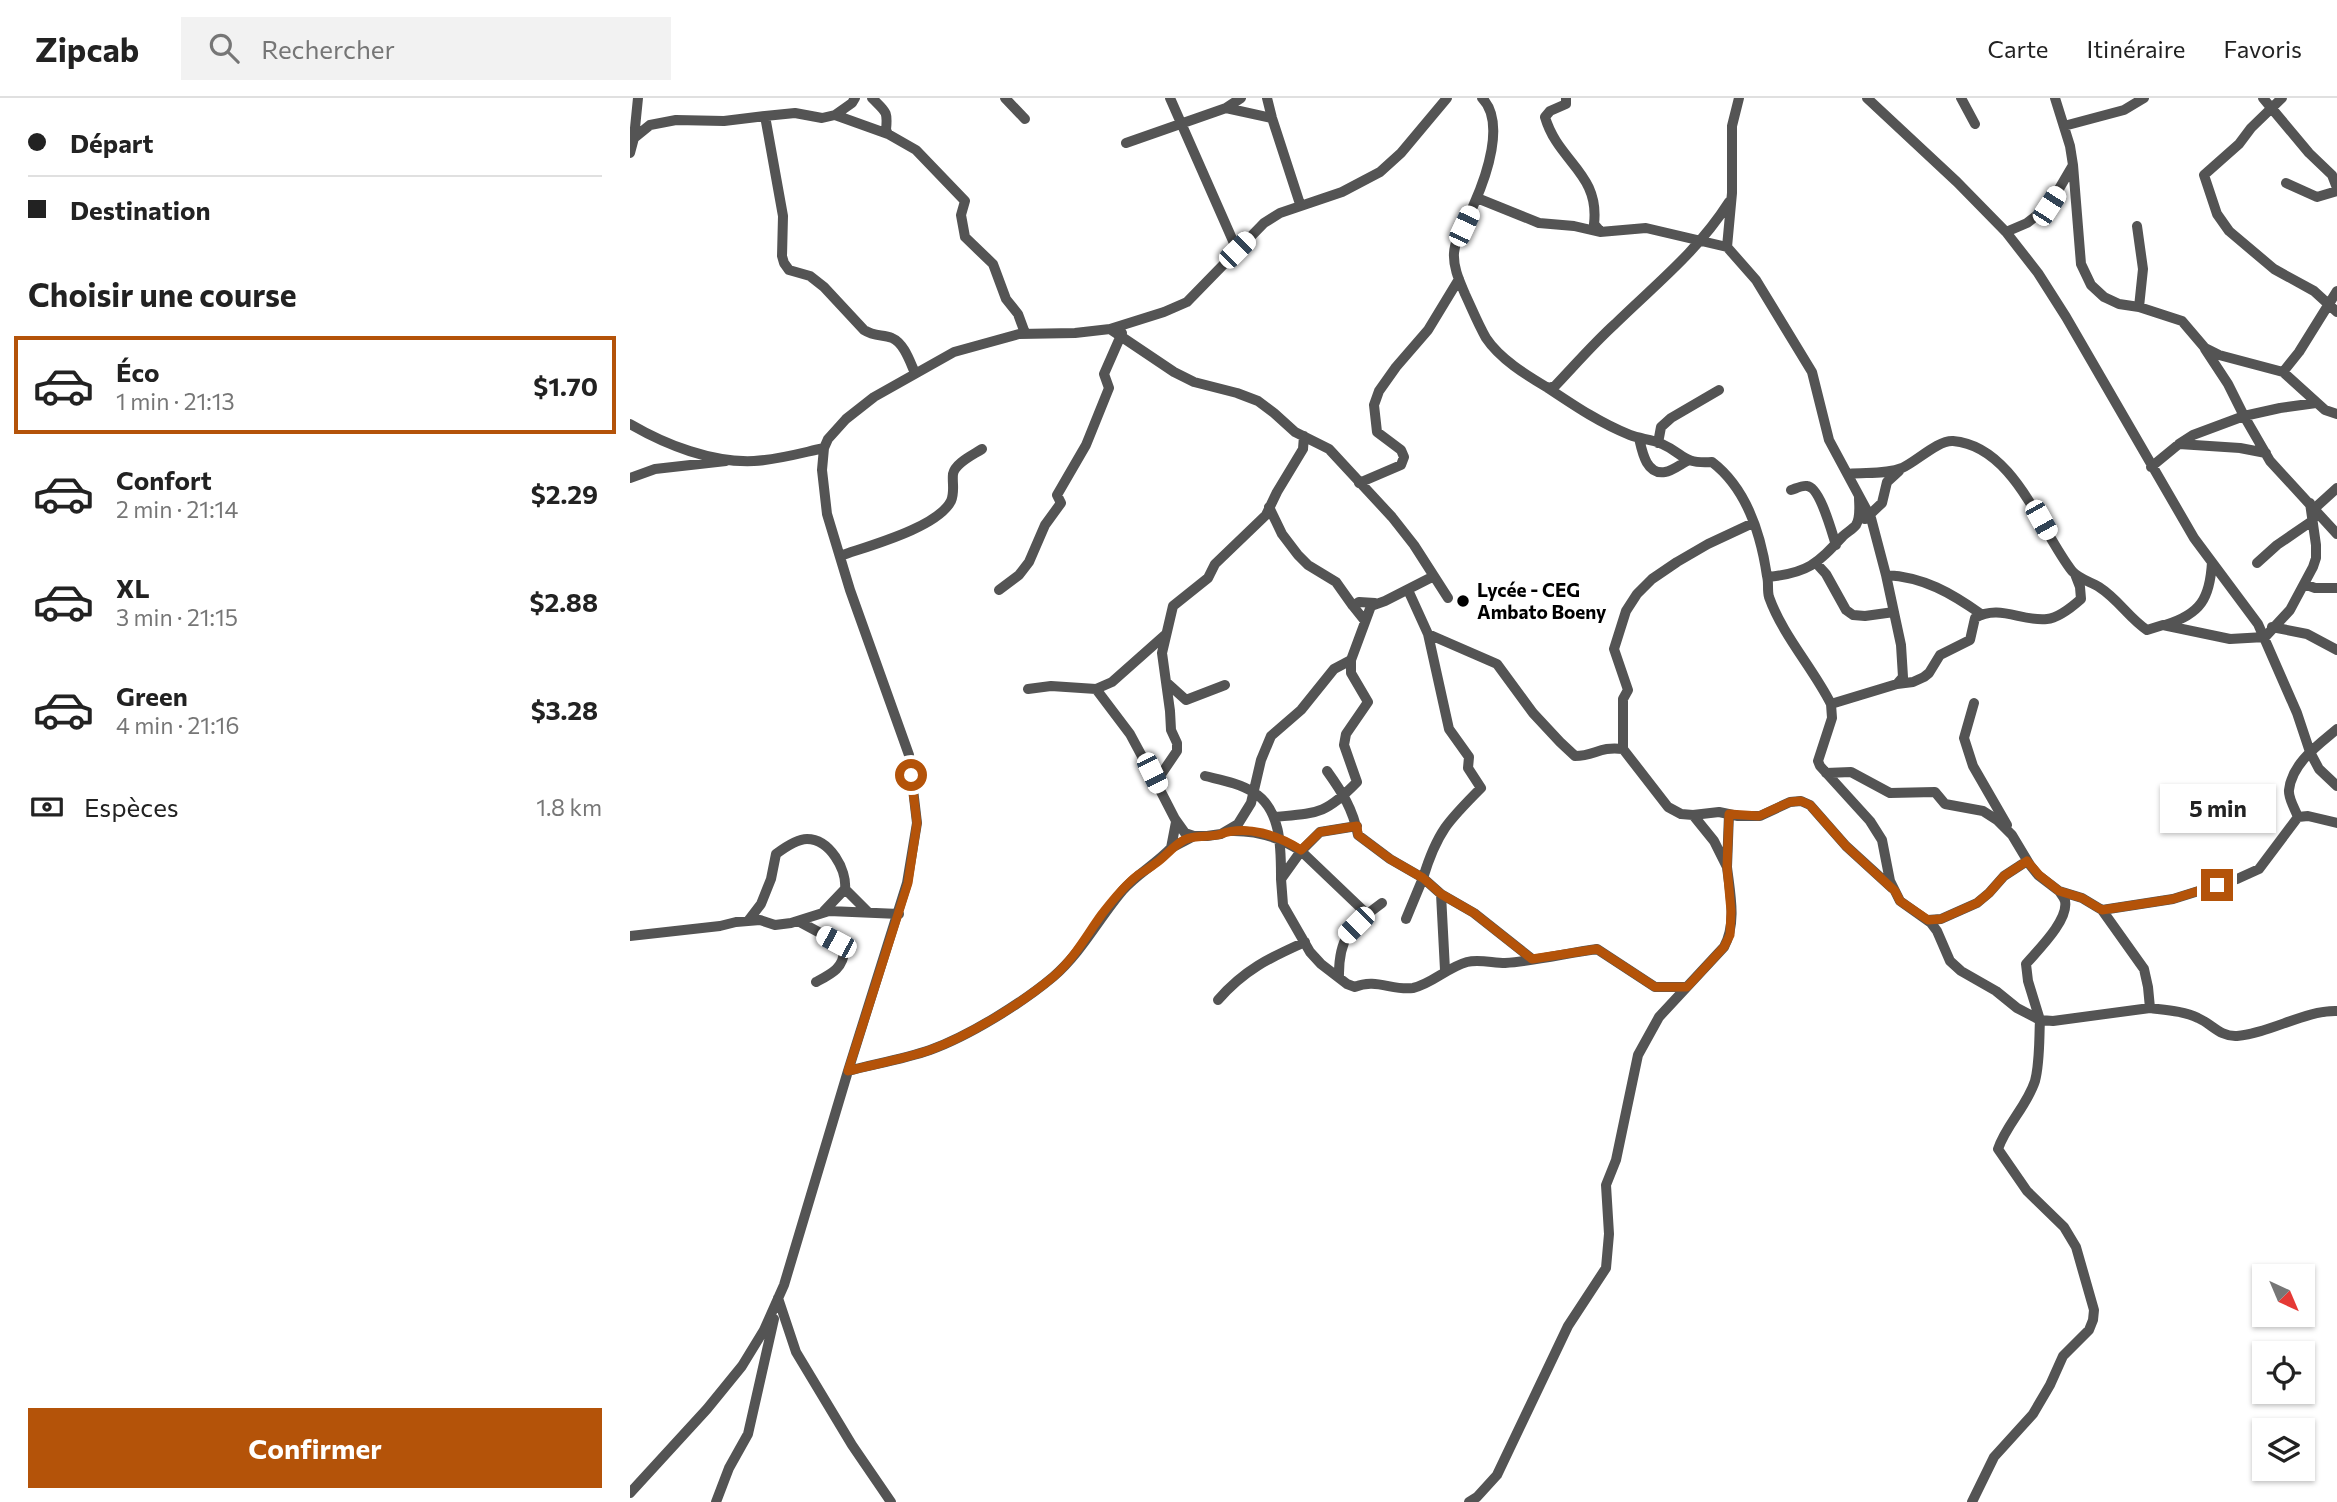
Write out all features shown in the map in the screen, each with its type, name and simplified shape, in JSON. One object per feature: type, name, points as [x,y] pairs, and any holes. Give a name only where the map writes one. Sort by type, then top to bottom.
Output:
[{"type":"street","points":[[630,153],[638,98]]},
{"type":"street","points":[[634,138],[650,125],[676,120],[724,121],[795,113],[822,118],[835,115],[855,98]]},
{"type":"street","points":[[872,98],[886,112],[888,134]]},
{"type":"street","points":[[1005,98],[1025,119]]},
{"type":"street","points":[[1171,98],[1237,250]]},
{"type":"street","points":[[1126,144],[1226,108],[1241,98]]},
{"type":"street","points":[[1267,98],[1300,204]]},
{"type":"street","points":[[630,1493],[707,1409],[741,1366],[764,1330],[778,1298],[810,1204],[848,1071],[908,883],[917,823],[909,755],[827,514],[822,470],[824,448],[828,439],[858,408],[954,352],[1005,336],[1025,333],[1110,330],[1164,313],[1187,302],[1264,223],[1300,204],[1342,192],[1380,172],[1401,153],[1447,98]]},
{"type":"street","points":[[1482,98],[1490,109],[1494,127],[1477,198],[1456,241],[1454,254],[1459,279],[1487,338],[1498,352],[1528,377],[1595,419],[1658,443],[1687,461],[1696,464],[1712,463],[1721,469],[1745,504],[1753,523],[1768,577],[1769,595],[1788,634],[1820,681],[1831,704],[1832,718],[1818,761],[1870,821],[1882,840],[1890,881],[1900,901],[1928,920],[1937,931],[1950,961],[2017,1008],[2040,1020],[2053,1021],[2150,1008],[2199,1018],[2218,1032],[2233,1037],[2259,1033],[2318,1012],[2337,1011]]},
{"type":"street","points":[[1566,98],[1566,104],[1550,111],[1545,117],[1558,146],[1590,188],[1595,200],[1594,224],[1600,232]]},
{"type":"street","points":[[1727,247],[1732,126],[1739,98]]},
{"type":"street","points":[[1867,98],[2006,232],[2038,274],[2066,317],[2194,538],[2258,624],[2297,713],[2310,752],[2319,769],[2337,786]]},
{"type":"street","points":[[1961,98],[1975,124]]},
{"type":"street","points":[[2054,98],[2073,166],[2081,264],[2091,285],[2104,297],[2119,304],[2139,307],[2182,321],[2205,348],[2228,384],[2270,461],[2337,534]]},
{"type":"street","points":[[2064,126],[2124,110],[2144,98]]},
{"type":"street","points":[[2263,98],[2309,153],[2332,175],[2337,190],[2317,197],[2286,183]]},
{"type":"street","points":[[2282,98],[2251,128],[2239,145],[2204,176],[2217,214],[2229,231],[2274,269],[2314,291],[2337,312]]},
{"type":"street","points":[[1226,108],[1272,118]]},
{"type":"street","points":[[835,115],[888,134],[916,150],[965,201],[961,215],[965,237],[993,264],[1006,299],[1018,314],[1025,333]]},
{"type":"street","points":[[765,116],[783,216],[784,263],[789,270],[810,276],[824,287],[864,330],[872,335],[892,338],[905,352],[915,373]]},
{"type":"street","points":[[2006,232],[2027,223],[2049,206],[2073,166]]},
{"type":"street","points":[[1477,198],[1539,223],[1574,226],[1600,232],[1646,228],[1727,247],[1756,280],[1812,372],[1829,440],[1870,515],[1901,645],[1902,677],[1897,684]]},
{"type":"street","points":[[1548,388],[1555,386],[1616,322],[1672,272],[1715,224],[1731,198]]},
{"type":"street","points":[[2137,226],[2143,269],[2139,307]]},
{"type":"street","points":[[1359,483],[1401,465],[1404,457],[1401,450],[1377,432],[1374,405],[1379,391],[1428,330],[1459,279]]},
{"type":"street","points":[[2283,372],[2299,352],[2337,291]]},
{"type":"street","points":[[999,590],[1019,575],[1029,562],[1045,525],[1061,503],[1057,495],[1086,446],[1109,388],[1104,374],[1121,337],[1123,325]]},
{"type":"street","points":[[1110,330],[1184,377],[1258,401],[1295,432],[1329,449],[1392,517],[1414,545],[1448,598]]},
{"type":"street","points":[[2205,348],[2219,355],[2283,372],[2316,403],[2337,414]]},
{"type":"street","points":[[1658,443],[1661,427],[1671,418],[1719,390]]},
{"type":"street","points":[[2151,467],[2193,435],[2244,416],[2316,403]]},
{"type":"street","points":[[630,424],[684,449],[734,461]]},
{"type":"street","points":[[1158,786],[1160,776],[1177,751],[1177,743],[1171,730],[1161,653],[1173,606],[1208,578],[1215,564],[1266,515],[1303,449],[1304,436]]},
{"type":"street","points":[[1639,438],[1644,460],[1657,470],[1665,472],[1687,461]]},
{"type":"street","points":[[1768,577],[1798,572],[1816,563],[1882,503],[1886,482],[1901,469],[1943,443],[1952,441],[1982,450],[2015,481],[2075,574],[2081,599]]},
{"type":"street","points":[[2179,444],[2241,448],[2266,453]]},
{"type":"street","points":[[630,478],[655,469],[757,461],[824,448]]},
{"type":"street","points":[[840,555],[932,520],[951,501],[953,472],[982,449]]},
{"type":"street","points":[[1849,474],[1901,469]]},
{"type":"street","points":[[1791,490],[1805,485],[1811,486],[1818,495],[1836,545]]},
{"type":"street","points":[[2313,505],[2337,488]]},
{"type":"street","points":[[1856,525],[1859,493]]},
{"type":"street","points":[[2163,625],[2230,639],[2265,637],[2290,610],[2316,558],[2313,505]]},
{"type":"street","points":[[1269,507],[1278,527],[1298,555],[1308,565],[1336,582],[1365,621]]},
{"type":"street","points":[[2257,563],[2277,545],[2312,521]]},
{"type":"street","points":[[1753,523],[1708,544],[1661,573],[1637,594],[1626,611],[1614,649],[1628,690],[1623,699],[1623,750],[1668,807],[1681,814],[1719,812],[1759,816],[1790,802],[1801,801],[1810,805],[1846,846],[1895,891]]},
{"type":"street","points":[[2075,574],[2114,598],[2147,630],[2189,616],[2200,604],[2210,583],[2211,562]]},
{"type":"street","points":[[1816,563],[1826,574],[1846,610],[1853,615],[1894,612]]},
{"type":"street","points":[[1886,575],[1926,582],[1982,614]]},
{"type":"street","points":[[1353,606],[1359,601],[1385,601],[1434,576]]},
{"type":"street","points":[[2304,584],[2315,588],[2337,588]]},
{"type":"street","points":[[1831,704],[1924,677],[1940,655],[1970,640],[1975,618],[1982,614],[2011,613],[2047,619],[2064,612],[2089,592],[2100,588]]},
{"type":"street","points":[[1406,919],[1433,848],[1447,822],[1481,788],[1468,768],[1469,757],[1449,729],[1428,634],[1408,590]]},
{"type":"street","points":[[1273,817],[1325,810],[1357,782],[1344,745],[1346,734],[1368,702],[1351,673],[1351,660],[1371,606],[1375,603]]},
{"type":"street","points":[[2258,624],[2307,634],[2337,650]]},
{"type":"street","points":[[1428,634],[1497,664],[1533,713],[1575,756],[1584,756],[1601,748],[1623,750]]},
{"type":"street","points":[[1028,688],[1051,686],[1097,689],[1112,682],[1165,635]]},
{"type":"street","points":[[1227,831],[1238,824],[1255,793],[1261,760],[1271,736],[1301,710],[1334,669],[1351,660]]},
{"type":"street","points":[[1166,682],[1186,700],[1225,685]]},
{"type":"street","points":[[1097,689],[1130,734],[1176,822],[1185,833],[1208,836],[1227,831],[1256,831],[1281,841],[1301,850],[1367,914]]},
{"type":"street","points":[[1972,1502],[1994,1457],[2033,1414],[2063,1356],[2088,1330],[2094,1310],[2077,1247],[2064,1227],[2027,1191],[1998,1149],[2003,1134],[2018,1115],[2035,1080],[2040,1020],[2028,981],[2026,964],[2053,933],[2063,915],[2065,901],[2059,891],[2027,861],[1973,766],[1965,738],[1974,703]]},
{"type":"street","points":[[2298,817],[2288,793],[2292,781],[2310,752],[2337,729]]},
{"type":"street","points":[[1327,771],[1354,814],[1358,835],[1390,859],[1423,878],[1441,894],[1474,913],[1532,959]]},
{"type":"street","points":[[1826,773],[1851,772],[1890,793],[1935,792],[1945,804],[1983,811],[2012,835]]},
{"type":"street","points":[[1205,776],[1255,793],[1273,817],[1281,841],[1283,905],[1321,964],[1355,987],[1364,983],[1400,989],[1417,987],[1446,970],[1470,961],[1505,962],[1597,949],[1655,987],[1687,987]]},
{"type":"street","points":[[1483,1502],[1568,1326],[1606,1268],[1609,1234],[1606,1185],[1616,1160],[1638,1055],[1659,1017],[1724,947],[1730,935],[1727,867],[1729,814]]},
{"type":"street","points":[[1693,815],[1714,841],[1727,867]]},
{"type":"street","points":[[2102,910],[2173,899],[2237,879],[2259,869],[2298,817],[2308,816],[2337,823]]},
{"type":"street","points":[[1171,848],[1176,822]]},
{"type":"street","points":[[1281,879],[1301,850],[1320,832],[1357,826]]},
{"type":"street","points":[[848,1071],[930,1050],[978,1027],[1021,1000],[1053,977],[1075,956],[1103,913],[1126,886],[1157,863],[1171,848],[1194,836]]},
{"type":"street","points":[[748,921],[761,904],[771,879],[776,854],[806,839],[828,848],[840,864],[846,880],[845,889],[821,914]]},
{"type":"street","points":[[1928,920],[1941,919],[1977,903],[2004,876],[2027,861]]},
{"type":"street","points":[[845,889],[868,912]]},
{"type":"street","points":[[2059,891],[2082,898],[2102,910],[2144,969],[2150,1008]]},
{"type":"street","points":[[1441,894],[1446,970]]},
{"type":"street","points":[[1339,978],[1340,948],[1346,935],[1382,903]]},
{"type":"street","points":[[630,936],[760,920],[775,925],[829,911],[899,914]]},
{"type":"street","points":[[798,921],[836,942],[844,950],[844,959],[838,968],[816,982]]},
{"type":"street","points":[[1218,1000],[1234,981],[1257,964],[1305,942]]},
{"type":"street","points":[[716,1502],[729,1468],[748,1434],[778,1298]]},
{"type":"street","points":[[778,1298],[796,1352],[852,1445],[891,1502]]},
{"type":"street","points":[[1469,1502],[1497,1475]]},
{"type":"place","name":"Lycée - CEG Ambato Boeny","points":[[1463,601]]},
{"type":"route","points":[[911,775],[917,823],[908,883],[848,1071],[930,1050],[978,1027],[1021,1000],[1053,977],[1075,956],[1103,913],[1126,886],[1157,863],[1171,848],[1194,836],[1222,834],[1227,831],[1256,831],[1290,843],[1301,850],[1320,832],[1357,826],[1358,835],[1390,859],[1423,878],[1441,894],[1474,913],[1532,959],[1597,949],[1655,987],[1671,988],[1687,987],[1724,947],[1730,935],[1727,867],[1729,814],[1759,816],[1790,802],[1801,801],[1810,805],[1846,846],[1895,891],[1900,901],[1928,920],[1941,919],[1977,903],[2004,876],[2027,861],[2059,891],[2082,898],[2102,910],[2173,899],[2217,885]]}]
